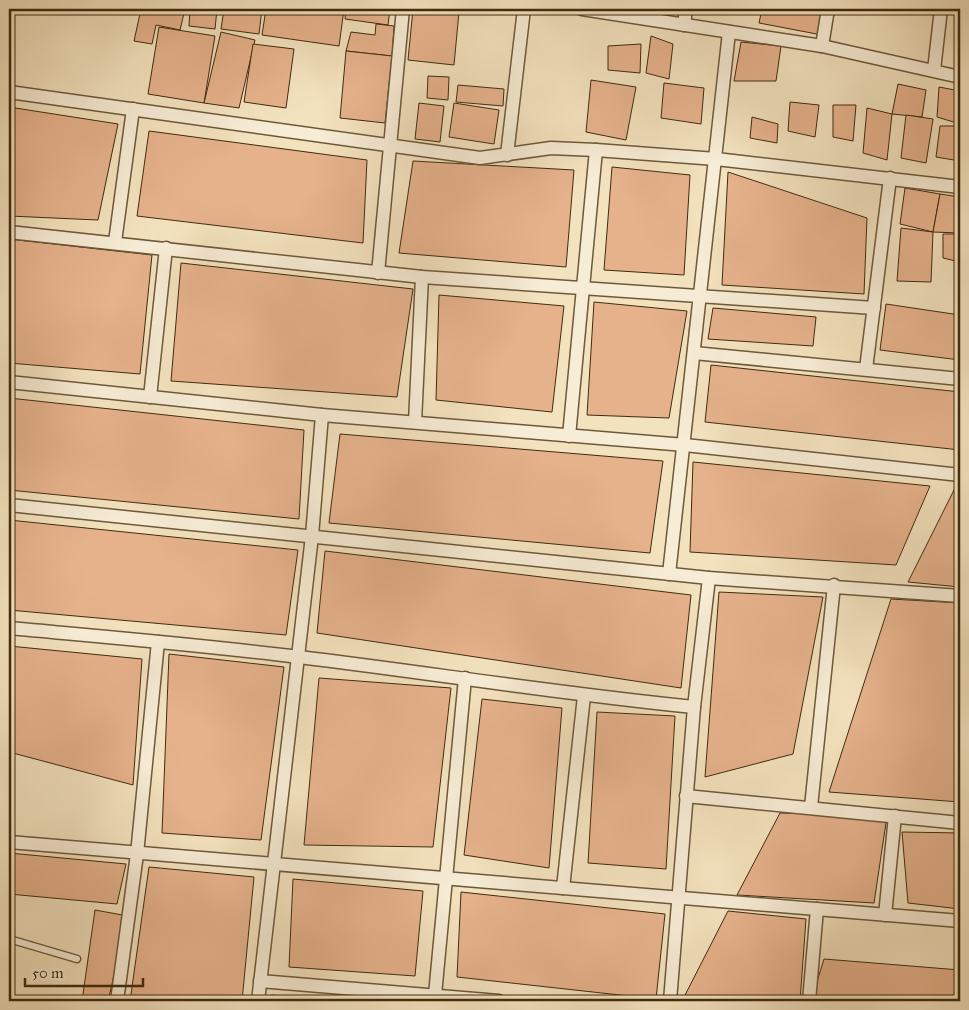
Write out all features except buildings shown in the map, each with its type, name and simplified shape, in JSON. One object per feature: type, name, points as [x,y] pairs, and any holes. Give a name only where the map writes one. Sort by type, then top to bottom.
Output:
[{"type":"street","points":[[378,273],[403,9]]},
{"type":"street","points":[[507,155],[524,9]]},
{"type":"street","points":[[582,9],[822,46],[960,77]]},
{"type":"street","points":[[684,25],[686,9]]},
{"type":"street","points":[[822,46],[828,9]]},
{"type":"street","points":[[934,70],[941,9]]},
{"type":"street","points":[[669,574],[685,445],[729,32]]},
{"type":"street","points":[[9,92],[480,158],[551,148],[596,150],[716,159],[960,187]]},
{"type":"street","points":[[115,242],[133,109]]},
{"type":"street","points":[[569,436],[596,150]]},
{"type":"street","points":[[866,369],[890,178]]},
{"type":"street","points":[[9,232],[115,242],[422,277],[874,308]]},
{"type":"street","points":[[150,397],[166,248]]},
{"type":"street","points":[[415,422],[422,277]]},
{"type":"street","points":[[694,352],[960,379]]},
{"type":"street","points":[[9,382],[322,415],[685,445],[960,475]]},
{"type":"street","points":[[258,1001],[312,536],[322,415]]},
{"type":"street","points":[[9,505],[710,578],[834,585],[960,596]]},
{"type":"street","points":[[670,1001],[694,708],[710,578]]},
{"type":"street","points":[[811,807],[834,585]]},
{"type":"street","points":[[9,628],[298,657],[465,678],[584,696],[694,708]]},
{"type":"street","points":[[117,1001],[137,854],[158,642]]},
{"type":"street","points":[[442,997],[445,877],[465,678]]},
{"type":"street","points":[[563,888],[584,696]]},
{"type":"street","points":[[686,796],[811,807],[960,824]]},
{"type":"street","points":[[885,915],[895,816]]},
{"type":"street","points":[[9,842],[960,921]]},
{"type":"street","points":[[809,1001],[817,909]]},
{"type":"street","points":[[260,981],[499,1001]]},
{"type":"lane","points":[[9,939],[77,959]]}]
